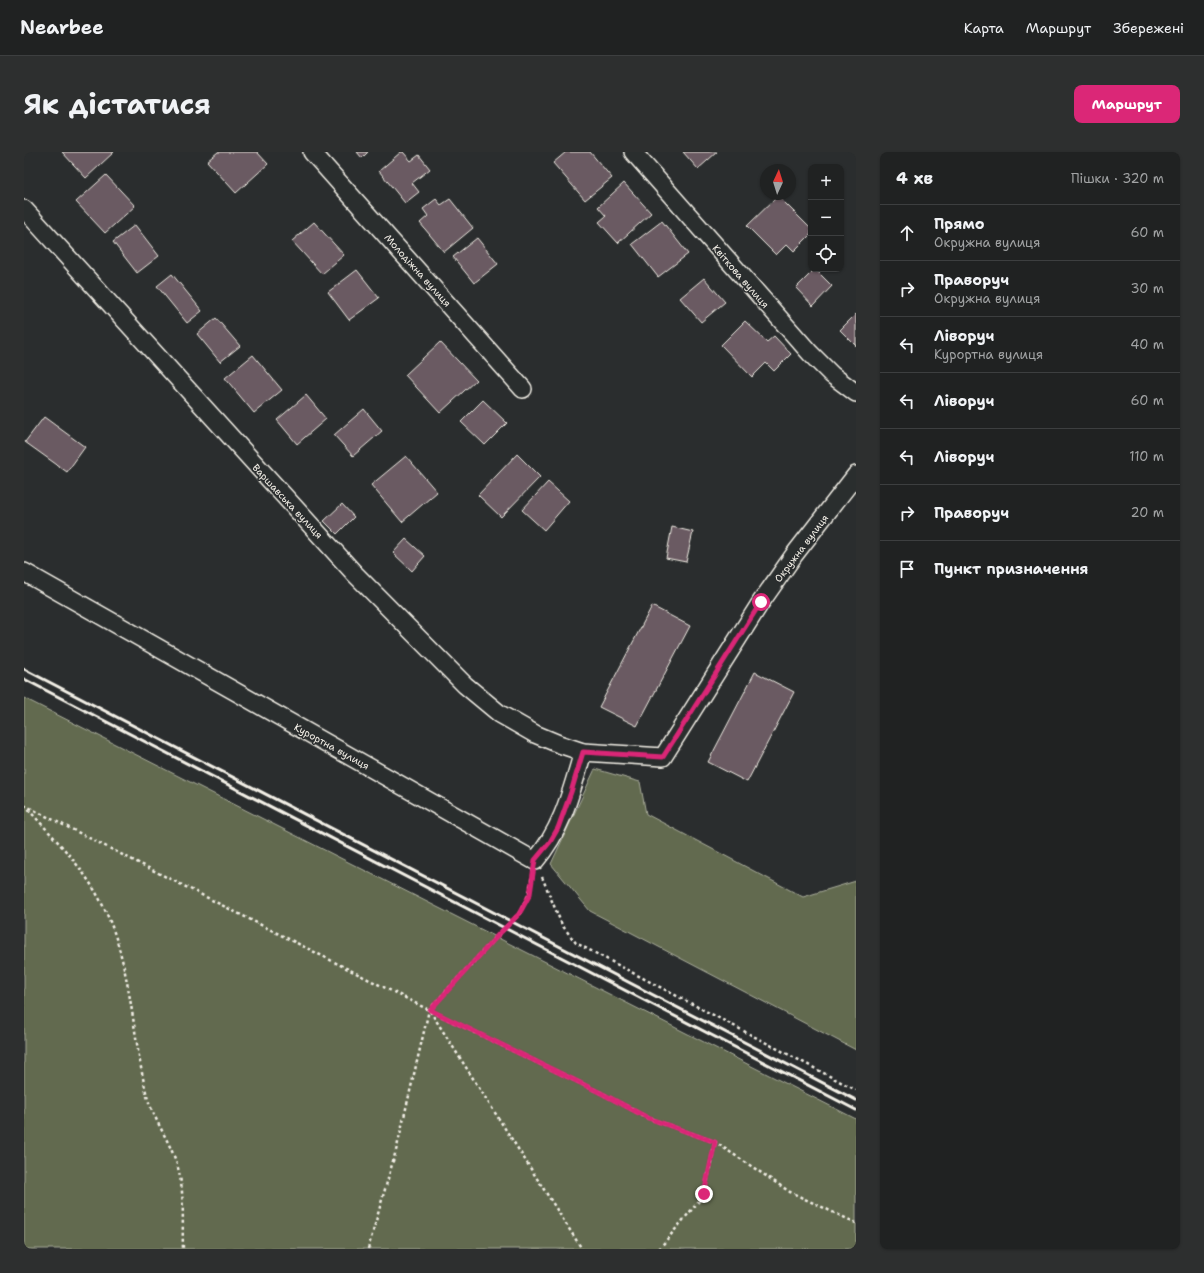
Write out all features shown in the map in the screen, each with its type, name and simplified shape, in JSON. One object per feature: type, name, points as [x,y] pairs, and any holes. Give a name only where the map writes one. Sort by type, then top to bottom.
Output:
[{"type":"street","name":"Молодіжна вулиця","points":[[312,152],[523,389]]},
{"type":"street","name":"Квіткова вулиця","points":[[633,152],[810,353],[832,375],[856,393]]},
{"type":"street","name":"Варшавська вулиця","points":[[24,209],[355,574],[466,685],[500,714],[535,734],[583,752]]},
{"type":"street","name":"Окружна вулиця","points":[[583,752],[663,757],[761,602],[794,555],[856,476]]},
{"type":"street","name":"Курортна вулиця","points":[[24,572],[535,860]]},
{"type":"street","points":[[535,860],[550,842],[558,828],[583,752]]},
{"type":"path","points":[[24,805],[430,1010],[601,1093],[648,1118],[715,1142],[790,1192],[856,1223]]},
{"type":"path","points":[[24,805],[76,864],[95,892],[105,910],[111,926],[124,969],[140,1064],[148,1098],[153,1113],[171,1148],[178,1168],[181,1188],[183,1249]]},
{"type":"path","points":[[368,1249],[397,1147],[430,1010],[519,914],[530,894],[535,860]]},
{"type":"path","points":[[535,860],[562,925],[576,943],[856,1090]]},
{"type":"path","points":[[430,1010],[582,1249]]},
{"type":"path","points":[[659,1249],[704,1194],[715,1142]]},
{"type":"green space","points":[[24,698],[856,1119],[856,1249],[24,1249]]},
{"type":"green space","points":[[595,769],[640,782],[646,814],[803,897],[856,881],[856,1050],[590,911],[551,864]]},
{"type":"building","points":[[62,152],[114,152],[86,178]]},
{"type":"building","points":[[218,152],[257,152],[268,164],[236,193],[207,161]]},
{"type":"building","points":[[357,152],[368,152],[362,158]]},
{"type":"building","points":[[401,152],[403,152],[411,161],[419,155],[430,169],[412,183],[419,192],[405,203],[379,171]]},
{"type":"building","points":[[566,152],[590,152],[612,178],[585,200],[553,163]]},
{"type":"building","points":[[683,152],[717,152],[698,169]]},
{"type":"building","points":[[106,175],[135,206],[105,233],[76,202]]},
{"type":"building","points":[[624,183],[651,213],[618,243],[599,222],[606,216],[598,207]]},
{"type":"building","points":[[436,199],[441,205],[450,199],[473,228],[444,252],[420,223],[428,216],[423,209]]},
{"type":"building","points":[[774,200],[782,200],[808,226],[808,237],[794,251],[787,244],[776,255],[747,226]]},
{"type":"building","points":[[662,221],[688,254],[658,277],[632,244]]},
{"type":"building","points":[[314,222],[344,255],[322,274],[292,241]]},
{"type":"building","points":[[135,225],[159,256],[137,273],[113,242]]},
{"type":"building","points":[[477,238],[498,264],[474,283],[453,257]]},
{"type":"building","points":[[357,270],[379,298],[349,320],[328,292]]},
{"type":"building","points":[[812,272],[818,272],[832,286],[813,306],[796,288]]},
{"type":"building","points":[[172,274],[202,311],[187,323],[157,286]]},
{"type":"building","points":[[704,278],[725,302],[701,322],[680,298]]},
{"type":"building","points":[[856,314],[856,346],[840,330]]},
{"type":"building","points":[[216,318],[240,346],[220,362],[197,334]]},
{"type":"building","points":[[745,321],[767,342],[774,336],[791,354],[774,371],[766,363],[752,377],[721,345]]},
{"type":"building","points":[[440,342],[476,380],[440,413],[405,375]]},
{"type":"building","points":[[253,355],[282,390],[254,413],[225,378]]},
{"type":"building","points":[[306,395],[326,419],[297,444],[277,420]]},
{"type":"building","points":[[483,400],[507,423],[485,445],[461,422]]},
{"type":"building","points":[[364,409],[382,431],[353,456],[334,435]]},
{"type":"building","points":[[44,417],[85,447],[67,472],[25,442]]},
{"type":"building","points":[[517,454],[540,477],[501,517],[478,495]]},
{"type":"building","points":[[406,456],[437,492],[402,522],[371,485]]},
{"type":"building","points":[[548,482],[569,501],[544,530],[522,510]]},
{"type":"building","points":[[342,504],[354,517],[337,534],[324,521]]},
{"type":"building","points":[[672,527],[693,532],[686,562],[666,558]]},
{"type":"building","points":[[406,539],[425,556],[412,571],[393,553]]},
{"type":"building","points":[[652,606],[690,626],[637,726],[599,707]]},
{"type":"building","points":[[755,672],[794,692],[747,782],[708,762]]},
{"type":"railway","points":[[24,669],[856,1100]]},
{"type":"railway","points":[[24,679],[856,1110]]},
{"type":"route","points":[[704,1194],[715,1142],[648,1118],[601,1093],[430,1010],[519,914],[530,894],[535,860],[543,852],[558,828],[583,752],[663,757],[761,602]]}]
